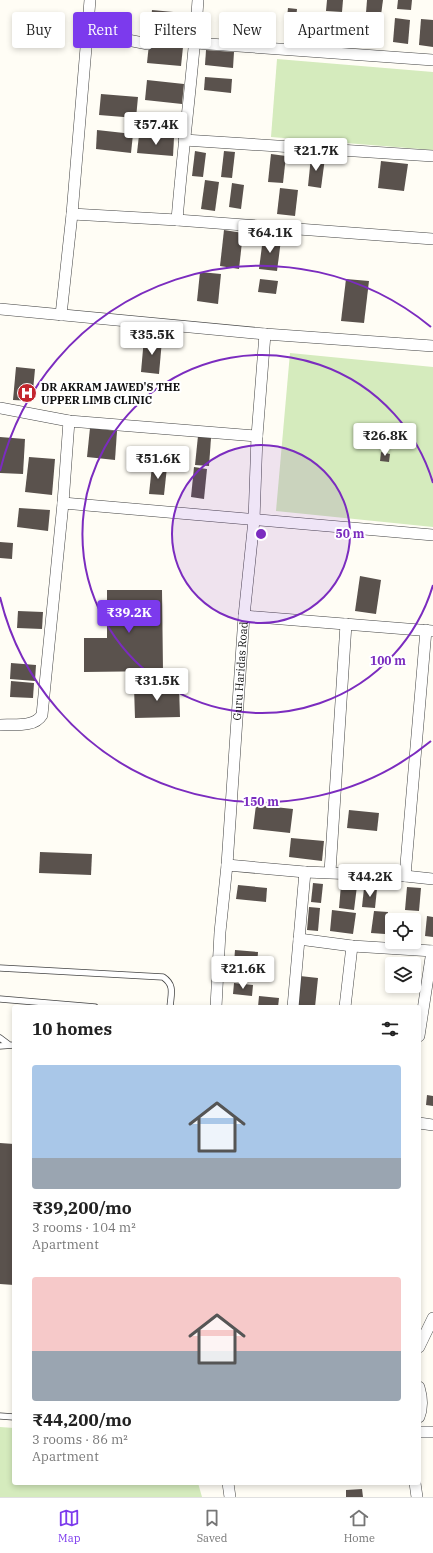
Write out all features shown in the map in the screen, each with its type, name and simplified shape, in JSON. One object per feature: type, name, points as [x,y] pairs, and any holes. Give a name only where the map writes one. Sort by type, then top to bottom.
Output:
[{"type":"street","points":[[89,12],[90,0]]},
{"type":"street","points":[[197,12],[198,0]]},
{"type":"street","points":[[211,44],[433,60]]},
{"type":"street","points":[[61,315],[72,214],[86,48]]},
{"type":"street","points":[[177,220],[194,48]]},
{"type":"street","points":[[184,140],[433,156]]},
{"type":"street","points":[[72,214],[177,220],[433,239]]},
{"type":"street","points":[[0,309],[265,334],[433,346]]},
{"type":"street","name":"Guru Haridas Road","points":[[216,1005],[220,932],[227,865],[244,616],[254,520],[257,436],[265,334]]},
{"type":"street","points":[[0,408],[69,421],[257,436]]},
{"type":"street","points":[[0,725],[34,723],[39,720],[42,715],[63,503],[69,421]]},
{"type":"street","points":[[63,503],[433,535]]},
{"type":"street","points":[[244,616],[430,630],[405,876]]},
{"type":"street","points":[[330,872],[346,624]]},
{"type":"street","points":[[227,865],[305,872],[405,876],[433,879]]},
{"type":"street","points":[[293,1005],[305,872]]},
{"type":"street","points":[[299,939],[352,946],[432,951],[421,1023]]},
{"type":"street","points":[[346,1005],[352,946]]},
{"type":"street","points":[[421,1123],[433,1125]]},
{"type":"street","points":[[421,1343],[433,1319]]},
{"type":"street","points":[[421,1394],[421,1408]]},
{"type":"street","points":[[421,1432],[433,1432]]},
{"type":"street","points":[[228,1485],[230,1497]]},
{"type":"street","points":[[415,1485],[417,1497]]},
{"type":"lane","points":[[0,968],[164,976],[169,980],[172,987],[170,1005]]},
{"type":"lane","points":[[0,998],[74,1005]]},
{"type":"lane","points":[[0,1038],[11,1044]]},
{"type":"lane","points":[[0,1046],[11,1044]]},
{"type":"lane","points":[[0,1416],[12,1417]]},
{"type":"green space","points":[[277,59],[433,72],[433,150],[271,137]]},
{"type":"green space","points":[[290,353],[433,367],[433,527],[276,511]]},
{"type":"green space","points":[[0,1427],[12,1428],[12,1485],[199,1485],[202,1497],[0,1497]]},
{"type":"building","points":[[327,0],[343,0],[342,12],[326,11]]},
{"type":"building","points":[[367,0],[383,0],[381,12],[366,12]]},
{"type":"building","points":[[398,0],[412,0],[411,10],[397,9]]},
{"type":"building","points":[[288,8],[297,9],[297,12],[288,12]]},
{"type":"building","points":[[152,10],[173,12],[152,12]]},
{"type":"building","points":[[395,18],[410,20],[408,44],[393,42]]},
{"type":"building","points":[[421,19],[433,20],[433,47],[419,45]]},
{"type":"building","points":[[149,48],[183,48],[181,66],[147,63]]},
{"type":"building","points":[[206,50],[234,52],[233,68],[205,65]]},
{"type":"building","points":[[205,77],[232,79],[231,93],[204,90]]},
{"type":"building","points":[[147,80],[184,84],[182,104],[145,100]]},
{"type":"building","points":[[101,94],[138,97],[136,118],[99,115]]},
{"type":"building","points":[[97,130],[133,134],[131,153],[96,149]]},
{"type":"building","points":[[139,135],[174,138],[173,156],[137,153]]},
{"type":"building","points":[[195,151],[206,153],[203,177],[192,176]]},
{"type":"building","points":[[224,151],[235,152],[232,178],[221,177]]},
{"type":"building","points":[[271,154],[286,156],[283,183],[268,182]]},
{"type":"building","points":[[311,157],[325,158],[321,188],[308,186]]},
{"type":"building","points":[[381,161],[408,164],[404,191],[378,188]]},
{"type":"building","points":[[205,180],[219,182],[215,211],[201,209]]},
{"type":"building","points":[[232,183],[244,185],[241,209],[229,207]]},
{"type":"building","points":[[280,188],[298,190],[295,216],[277,214]]},
{"type":"building","points":[[224,230],[243,233],[239,269],[220,266]]},
{"type":"building","points":[[263,238],[281,240],[277,271],[259,269]]},
{"type":"building","points":[[200,272],[221,274],[218,304],[197,301]]},
{"type":"building","points":[[260,279],[278,281],[276,294],[258,292]]},
{"type":"building","points":[[346,279],[369,281],[364,323],[341,321]]},
{"type":"building","points":[[144,338],[162,340],[159,374],[141,372]]},
{"type":"building","points":[[16,367],[35,369],[32,401],[13,400]]},
{"type":"building","points":[[90,428],[117,431],[115,460],[87,457]]},
{"type":"building","points":[[198,436],[211,438],[209,466],[195,465]]},
{"type":"building","points":[[0,437],[25,439],[23,474],[0,473]]},
{"type":"building","points":[[381,452],[390,454],[389,462],[380,461]]},
{"type":"building","points":[[29,457],[55,459],[52,495],[25,492]]},
{"type":"building","points":[[152,466],[167,467],[164,495],[149,494]]},
{"type":"building","points":[[194,467],[207,469],[204,499],[191,497]]},
{"type":"building","points":[[19,508],[50,510],[48,531],[17,527]]},
{"type":"building","points":[[0,542],[13,543],[12,559],[0,558]]},
{"type":"building","points":[[360,576],[381,580],[376,614],[355,611]]},
{"type":"building","points":[[107,590],[162,590],[163,671],[84,672],[84,638],[107,638]]},
{"type":"building","points":[[18,611],[43,612],[42,629],[17,628]]},
{"type":"building","points":[[11,663],[36,665],[35,681],[10,679]]},
{"type":"building","points":[[11,681],[34,683],[33,698],[10,697]]},
{"type":"building","points":[[179,686],[180,717],[135,718],[134,687]]},
{"type":"building","points":[[256,805],[293,809],[290,833],[253,829]]},
{"type":"building","points":[[349,810],[379,813],[377,831],[347,828]]},
{"type":"building","points":[[291,838],[324,841],[322,861],[289,857]]},
{"type":"building","points":[[40,852],[92,854],[91,875],[39,873]]},
{"type":"building","points":[[313,883],[323,884],[321,903],[311,902]]},
{"type":"building","points":[[238,885],[267,888],[266,902],[236,899]]},
{"type":"building","points":[[341,885],[357,886],[354,910],[339,908]]},
{"type":"building","points":[[407,887],[421,888],[419,911],[405,910]]},
{"type":"building","points":[[364,888],[377,889],[375,908],[362,907]]},
{"type":"building","points":[[309,907],[320,908],[318,931],[307,930]]},
{"type":"building","points":[[332,910],[356,913],[353,934],[330,931]]},
{"type":"building","points":[[374,911],[388,912],[385,913],[385,934],[371,933]]},
{"type":"building","points":[[427,916],[433,917],[433,937],[425,936]]},
{"type":"building","points":[[235,950],[258,952],[257,966],[234,963]]},
{"type":"building","points":[[300,976],[318,978],[315,1005],[297,1005]]},
{"type":"building","points":[[234,983],[253,985],[252,996],[233,994]]},
{"type":"building","points":[[259,996],[279,998],[278,1005],[258,1005]]},
{"type":"building","points":[[427,1095],[433,1096],[433,1106],[426,1105]]},
{"type":"building","points":[[0,1143],[12,1144],[12,1285],[0,1284]]},
{"type":"building","points":[[362,1489],[363,1497],[346,1497],[346,1490]]},
{"type":"place","name":"DR AKRAM JAWED'S THE UPPER LIMB CLINIC","points":[[27,393]]}]
